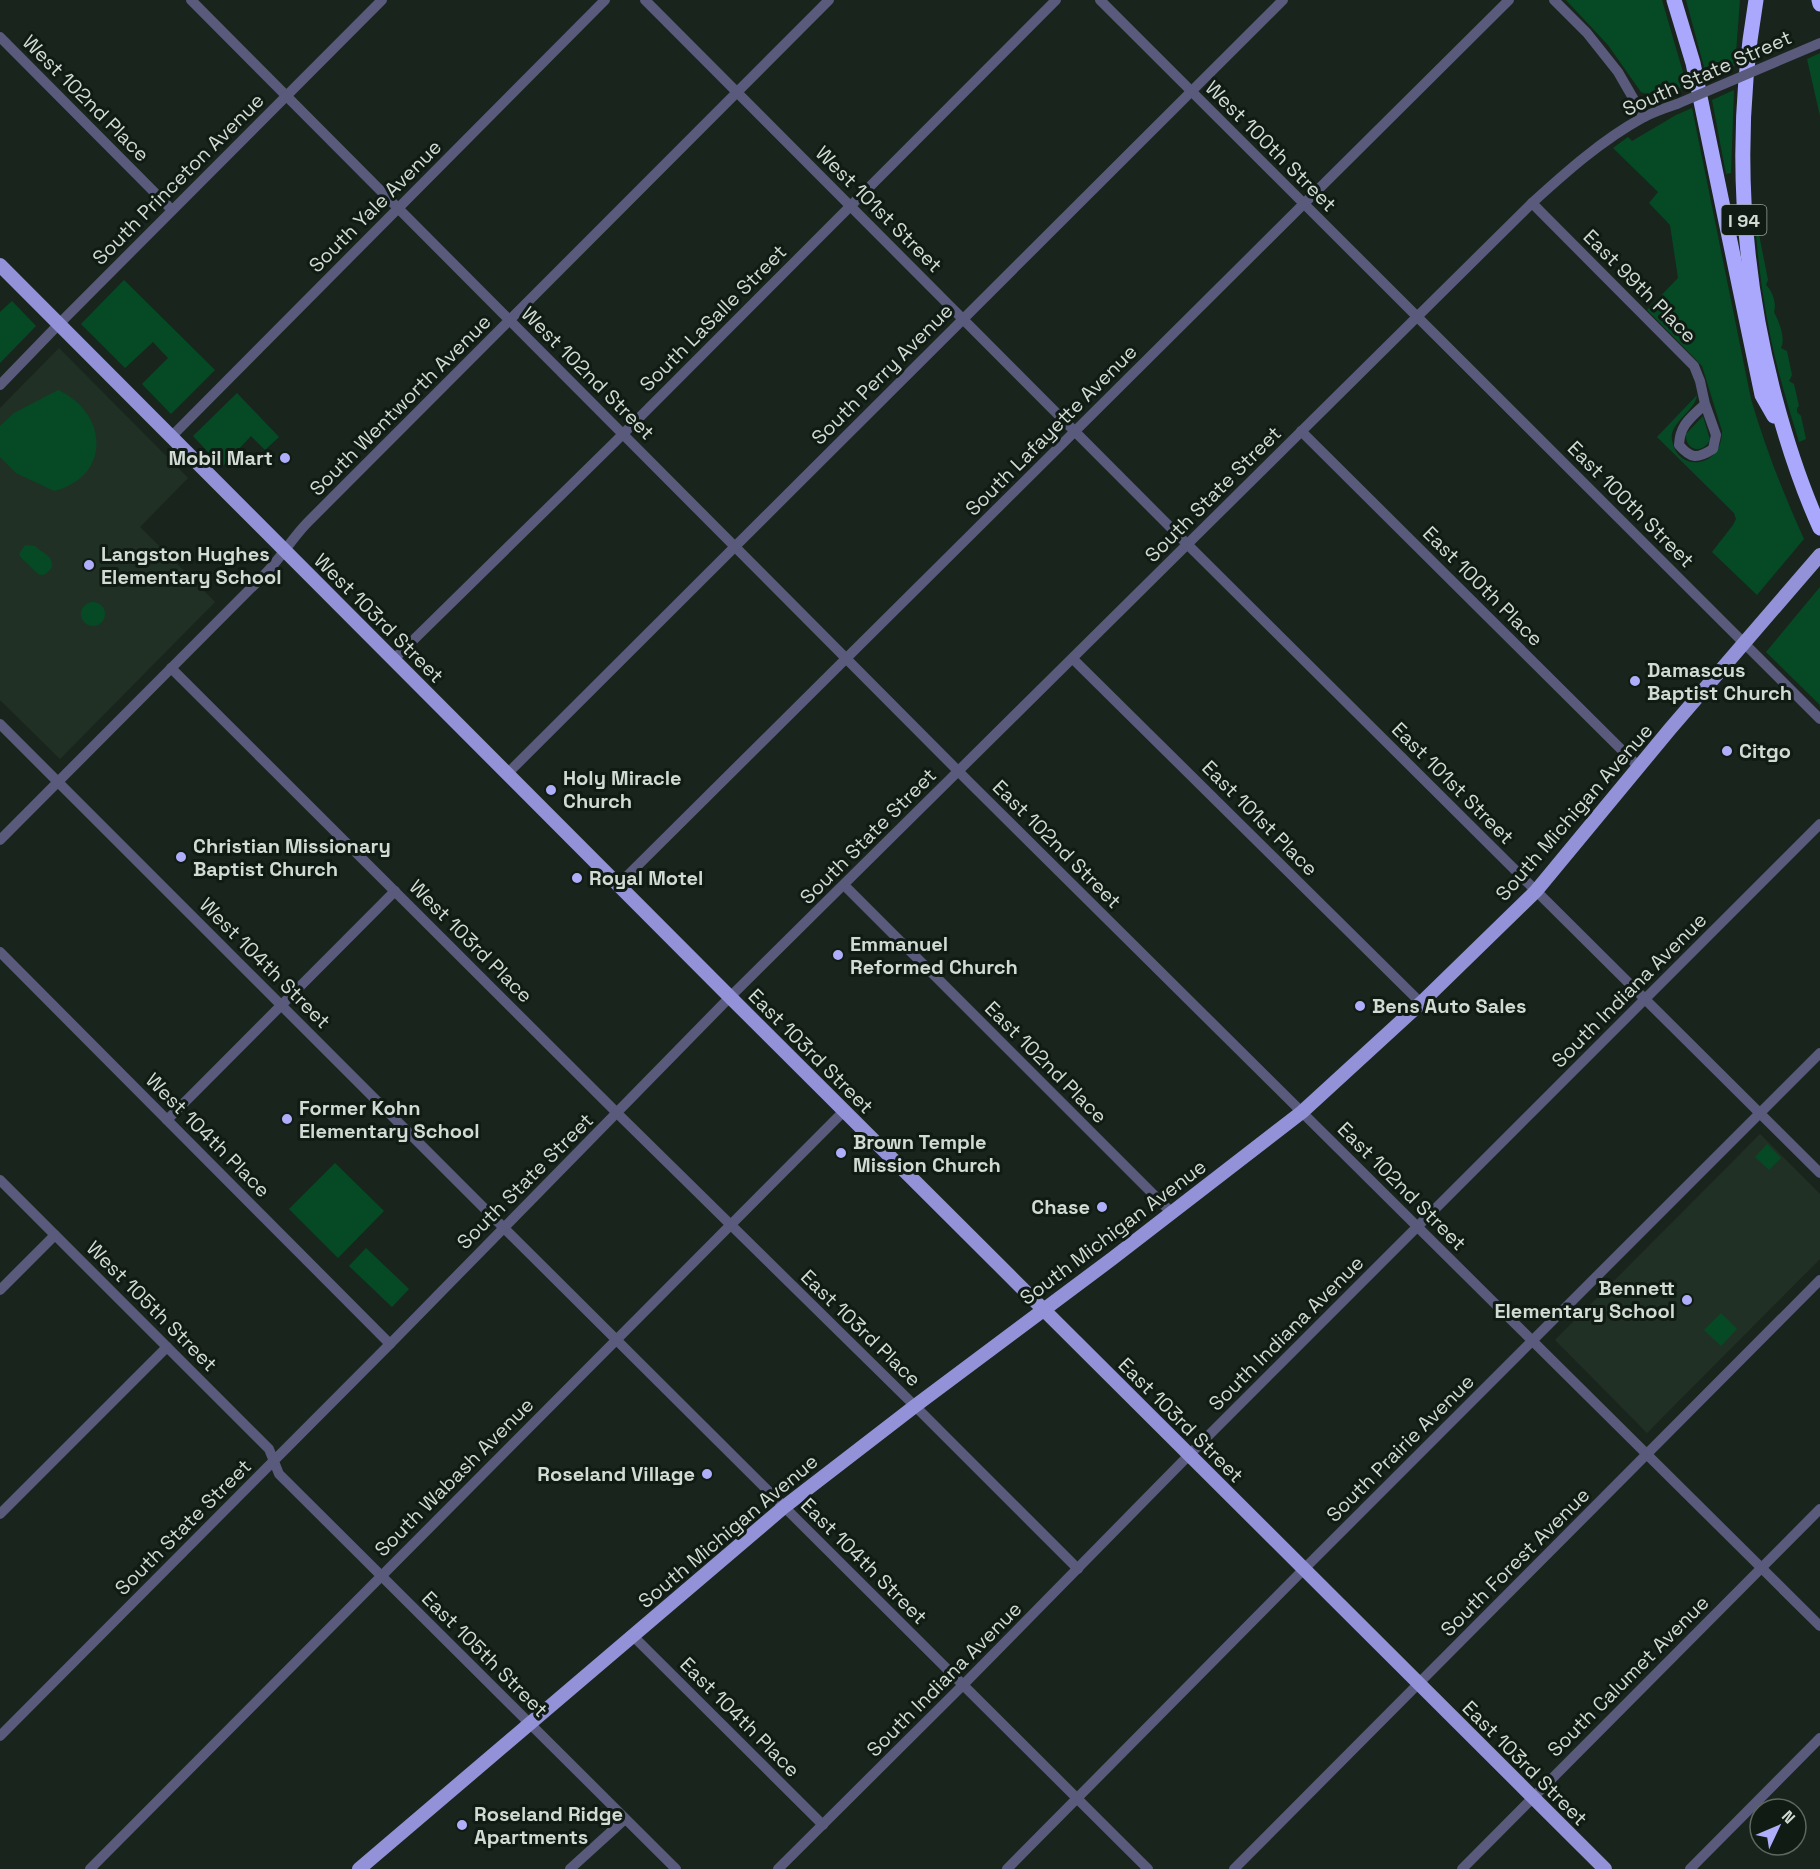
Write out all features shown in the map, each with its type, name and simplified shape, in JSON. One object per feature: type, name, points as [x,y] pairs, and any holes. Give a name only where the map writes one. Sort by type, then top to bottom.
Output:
[{"type":"highway","points":[[1674,0],[1693,63],[1762,394],[1785,436]]},
{"type":"highway","name":"I 94","points":[[1756,0],[1748,47],[1742,128],[1745,226],[1753,300],[1762,350],[1785,436],[1820,528]]},
{"type":"main road","name":"West 103rd Street","points":[[0,265],[730,998]]},
{"type":"main road","name":"South Michigan Avenue","points":[[359,1869],[784,1507],[1302,1112],[1421,1003],[1536,891],[1816,560]]},
{"type":"main road","name":"East 103rd Street","points":[[730,998],[1605,1869]]},
{"type":"street","name":"West 102nd Street","points":[[191,0],[959,771]]},
{"type":"street","name":"South Princeton Avenue","points":[[0,385],[382,0]]},
{"type":"street","name":"South Yale Avenue","points":[[171,437],[605,0]]},
{"type":"street","name":"West 101st Street","points":[[645,0],[1188,545]]},
{"type":"street","name":"South Wentworth Avenue","points":[[0,840],[276,563],[293,537],[829,0]]},
{"type":"street","name":"South LaSalle Street","points":[[393,660],[624,433],[1056,0]]},
{"type":"street","name":"West 100th Street","points":[[1100,0],[1416,317]]},
{"type":"street","name":"South Perry Avenue","points":[[507,774],[1283,0]]},
{"type":"street","name":"South Lafayette Avenue","points":[[618,885],[1509,0]]},
{"type":"street","points":[[1554,0],[1587,33],[1618,72],[1644,117]]},
{"type":"street","name":"West 102nd Place","points":[[0,37],[172,210]]},
{"type":"street","name":"South State Street","points":[[0,1736],[730,998],[1532,203],[1565,173],[1613,136],[1644,117],[1820,43]]},
{"type":"street","name":"East 99th Place","points":[[1532,203],[1694,366],[1716,435],[1713,449],[1694,456],[1687,453],[1680,445],[1680,433],[1705,404]]},
{"type":"street","name":"East 100th Street","points":[[1416,317],[1820,719]]},
{"type":"street","name":"East 100th Place","points":[[1301,431],[1639,767]]},
{"type":"street","name":"East 101st Street","points":[[1188,545],[1820,1173]]},
{"type":"street","name":"East 101st Place","points":[[1073,659],[1421,1003]]},
{"type":"street","name":"West 103rd Place","points":[[171,668],[617,1113]]},
{"type":"street","name":"West 104th Street","points":[[0,724],[504,1228]]},
{"type":"street","name":"East 102nd Street","points":[[959,771],[1820,1626]]},
{"type":"street","name":"South Indiana Avenue","points":[[778,1869],[1820,824]]},
{"type":"street","name":"East 102nd Place","points":[[844,885],[1172,1213]]},
{"type":"street","points":[[167,1120],[395,891]]},
{"type":"street","name":"West 104th Place","points":[[0,952],[390,1344]]},
{"type":"street","name":"South Prairie Avenue","points":[[1007,1869],[1820,1053]]},
{"type":"street","name":"South Wabash Avenue","points":[[90,1869],[844,1111]]},
{"type":"street","name":"East 103rd Place","points":[[617,1113],[1078,1569]]},
{"type":"street","name":"West 105th Street","points":[[0,1180],[269,1449],[274,1461]]},
{"type":"street","name":"East 104th Street","points":[[504,1228],[1148,1869]]},
{"type":"street","points":[[0,1290],[55,1235]]},
{"type":"street","name":"South Forest Avenue","points":[[1234,1869],[1820,1280]]},
{"type":"street","points":[[0,1514],[167,1347]]},
{"type":"street","name":"East 105th Street","points":[[274,1461],[279,1474],[676,1869]]},
{"type":"street","name":"South Calumet Avenue","points":[[1462,1869],[1820,1509]]},
{"type":"street","name":"East 104th Place","points":[[633,1636],[823,1825]]},
{"type":"street","points":[[1690,1869],[1820,1738]]},
{"type":"street","points":[[570,1869],[625,1819]]},
{"type":"shaded area","name":"Langston Hughes Elementary School","points":[[59,348],[188,478],[140,527],[215,602],[60,759],[0,700],[0,408]]},
{"type":"shaded area","name":"Bennett Elementary School","points":[[1760,1134],[1820,1194],[1820,1259],[1647,1433],[1555,1340]]},
{"type":"green space","points":[[1566,0],[1662,0],[1687,86],[1658,96],[1641,92],[1608,45]]},
{"type":"green space","points":[[1686,0],[1740,0],[1735,66],[1707,78]]},
{"type":"green space","points":[[1820,53],[1820,116],[1807,59]]},
{"type":"green space","points":[[1734,90],[1731,173],[1726,174],[1712,100]]},
{"type":"green space","points":[[1692,108],[1751,399],[1775,470],[1804,539],[1757,595],[1712,552],[1733,525],[1736,519],[1734,513],[1657,437],[1697,395],[1692,407],[1674,428],[1672,440],[1676,451],[1690,462],[1707,459],[1715,453],[1720,444],[1722,431],[1702,366],[1647,310],[1678,278],[1670,225],[1649,203],[1658,192],[1613,148],[1628,137],[1632,141]]},
{"type":"green space","points":[[1754,209],[1768,280],[1766,285],[1773,297],[1774,312],[1782,335],[1781,348],[1787,351],[1792,375],[1789,381],[1794,384],[1799,406],[1797,412],[1801,416],[1806,439],[1799,442],[1769,329]]},
{"type":"green space","points":[[124,280],[215,370],[171,414],[142,384],[168,358],[153,342],[125,368],[81,324]]},
{"type":"green space","points":[[12,301],[36,326],[0,363],[0,312]]},
{"type":"green space","points":[[58,390],[75,400],[87,413],[94,428],[96,444],[94,459],[86,472],[73,483],[54,491],[16,473],[0,457],[0,426],[14,413]]},
{"type":"green space","points":[[237,393],[279,437],[265,450],[251,436],[222,467],[193,436]]},
{"type":"green space","points":[[1703,416],[1710,440],[1703,448],[1695,449],[1688,444],[1686,434]]},
{"type":"green space","points":[[25,545],[35,546],[49,557],[52,567],[45,574],[40,575],[21,558],[19,554]]},
{"type":"green space","points":[[1820,587],[1820,705],[1766,652]]},
{"type":"green space","points":[[93,602],[102,605],[105,614],[102,623],[93,626],[84,623],[81,614],[84,605]]},
{"type":"green space","points":[[1767,1144],[1781,1158],[1769,1170],[1755,1157]]},
{"type":"green space","points":[[335,1163],[384,1211],[338,1258],[289,1209]]},
{"type":"green space","points":[[366,1248],[409,1289],[392,1307],[349,1266]]},
{"type":"green space","points":[[1721,1313],[1737,1329],[1721,1346],[1704,1330]]},
{"type":"place","name":"Mobil Mart","points":[[285,458]]},
{"type":"place","name":"Langston Hughes Elementary School","points":[[89,565]]},
{"type":"place","name":"Damascus Baptist Church","points":[[1635,681]]},
{"type":"place","name":"Citgo","points":[[1727,751]]},
{"type":"place","name":"Holy Miracle Church","points":[[551,790]]},
{"type":"place","name":"Christian Missionary Baptist Church","points":[[181,857]]},
{"type":"place","name":"Royal Motel","points":[[577,878]]},
{"type":"place","name":"Emmanuel Reformed Church","points":[[838,955]]},
{"type":"place","name":"Bens Auto Sales","points":[[1360,1006]]},
{"type":"place","name":"Former Kohn Elementary School","points":[[287,1119]]},
{"type":"place","name":"Brown Temple Mission Church","points":[[841,1153]]},
{"type":"place","name":"Chase","points":[[1102,1207]]},
{"type":"place","name":"Bennett Elementary School","points":[[1687,1300]]},
{"type":"place","name":"Roseland Village","points":[[707,1474]]},
{"type":"place","name":"Roseland Ridge Apartments","points":[[462,1825]]}]
